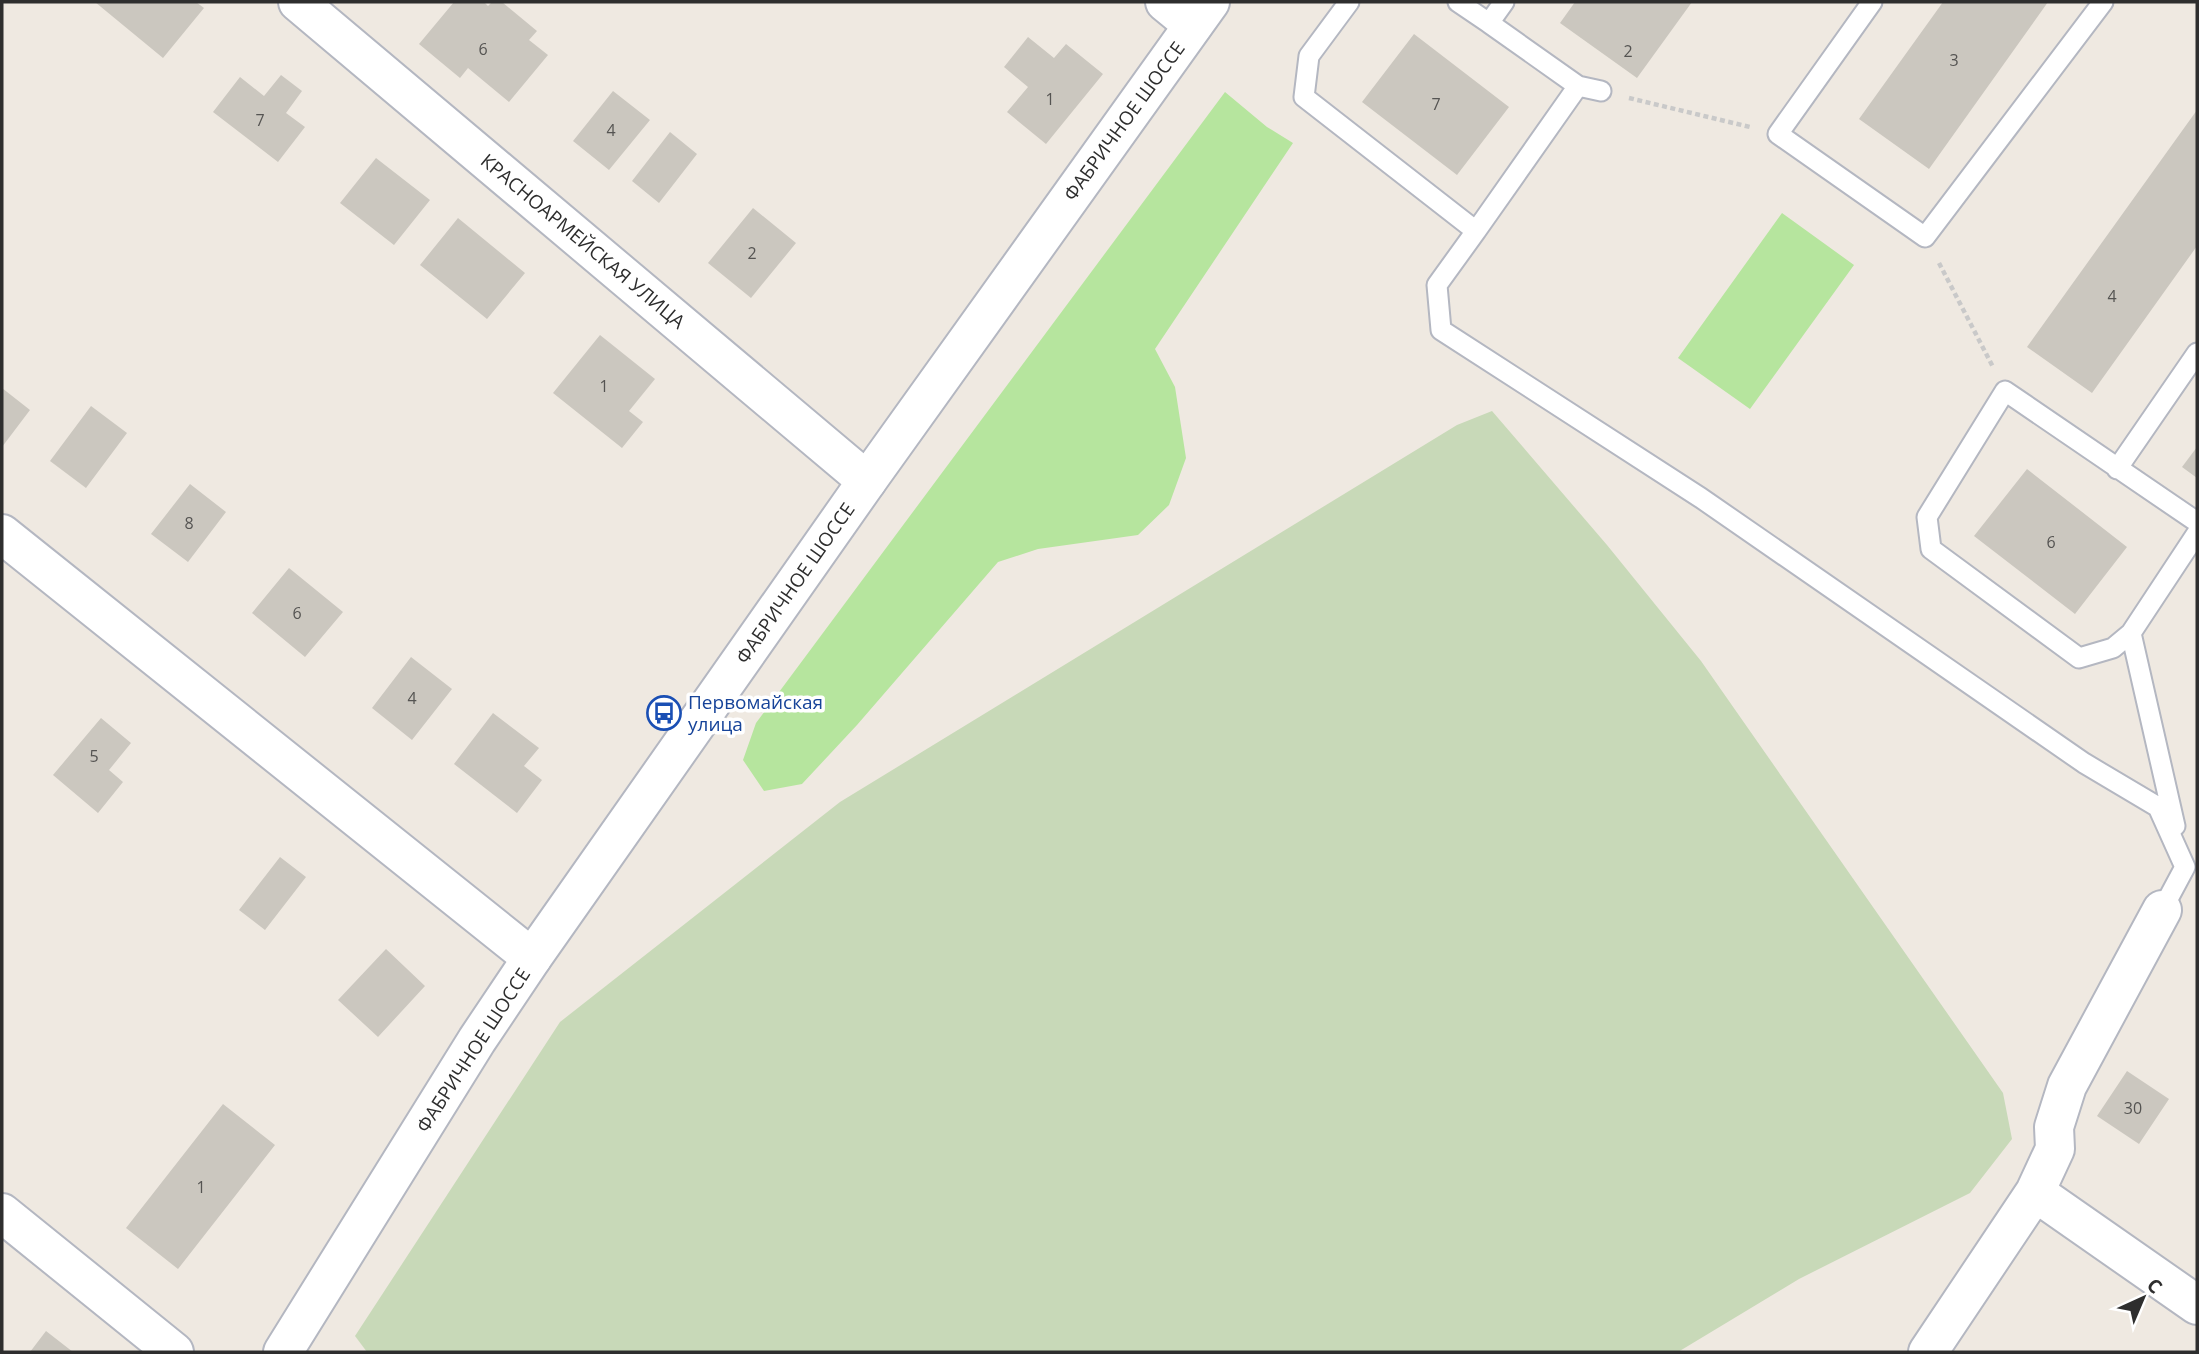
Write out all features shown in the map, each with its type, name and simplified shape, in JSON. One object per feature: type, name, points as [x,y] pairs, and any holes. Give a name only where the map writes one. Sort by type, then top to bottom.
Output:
[{"type":"street","name":"КРАСНОАРМЕЙСКАЯ УЛИЦА","points":[[298,2],[867,481]]},
{"type":"street","name":"ФАБРИЧНОЕ ШОССЕ","points":[[283,1352],[470,1052],[532,958],[867,481],[1189,10]]},
{"type":"street","points":[[2,534],[532,958]]},
{"type":"street","points":[[1928,1352],[2035,1192],[2055,1149],[2054,1127],[2067,1086],[2162,910]]},
{"type":"street","points":[[2035,1192],[2197,1305]]},
{"type":"street","points":[[2,1213],[174,1352]]},
{"type":"lane","points":[[1349,2],[1309,56],[1304,97],[1476,231]]},
{"type":"lane","points":[[1458,2],[1578,86],[1601,91]]},
{"type":"lane","points":[[1489,23],[1504,2]]},
{"type":"lane","points":[[1872,2],[1778,134],[1925,237],[2103,2]]},
{"type":"lane","points":[[1578,86],[1437,285],[1441,330],[1701,498],[2084,763],[2158,807],[2185,867]]},
{"type":"lane","points":[[2118,469],[2197,353]]},
{"type":"lane","points":[[2197,522],[2005,391],[1927,517],[1931,549],[2079,658],[2113,648],[2131,633],[2197,533]]},
{"type":"lane","points":[[2131,633],[2185,867],[2162,910]]},
{"type":"path","points":[[1601,91],[1778,134]]},
{"type":"path","points":[[1925,237],[2005,391]]},
{"type":"green space","points":[[1225,92],[1267,127],[1293,143],[1155,349],[1175,387],[1186,458],[1169,505],[1138,535],[1038,549],[998,562],[857,725],[802,784],[764,791],[743,760],[756,723]]},
{"type":"green space","points":[[1782,213],[1854,265],[1750,409],[1678,358]]},
{"type":"green space","points":[[1492,411],[1607,545],[1701,661],[2003,1093],[2012,1139],[1970,1193],[1799,1279],[1678,1352],[367,1352],[355,1336],[560,1022],[840,802],[1457,425]]},
{"type":"building","points":[[95,2],[196,2],[204,8],[163,58]]},
{"type":"building","points":[[454,2],[484,2],[488,6],[492,2],[502,2],[537,31],[529,40],[548,55],[509,102],[468,68],[460,78],[419,44]]},
{"type":"building","points":[[1575,2],[1692,2],[1637,78],[1560,23]]},
{"type":"building","points":[[1943,2],[2048,2],[1929,169],[1859,119]]},
{"type":"building","points":[[1414,34],[1509,107],[1457,175],[1362,102]]},
{"type":"building","points":[[1028,37],[1054,58],[1066,44],[1103,74],[1046,144],[1007,112],[1028,87],[1004,67]]},
{"type":"building","points":[[281,75],[302,91],[286,113],[305,127],[278,162],[213,112],[240,77],[264,96]]},
{"type":"building","points":[[613,91],[650,120],[609,170],[573,141]]},
{"type":"building","points":[[2197,110],[2197,246],[2092,393],[2027,347]]},
{"type":"building","points":[[670,132],[697,154],[659,203],[632,181]]},
{"type":"building","points":[[376,158],[430,200],[394,245],[340,203]]},
{"type":"building","points":[[753,208],[796,243],[751,298],[708,263]]},
{"type":"building","points":[[458,218],[525,273],[487,319],[420,265]]},
{"type":"building","points":[[600,335],[655,379],[629,411],[643,422],[622,448],[553,393]]},
{"type":"building","points":[[2,388],[30,410],[2,447]]},
{"type":"building","points":[[91,406],[127,433],[86,488],[50,461]]},
{"type":"building","points":[[2197,447],[2197,478],[2182,467]]},
{"type":"building","points":[[2027,469],[2127,547],[2075,614],[1974,536]]},
{"type":"building","points":[[190,484],[226,512],[188,562],[151,534]]},
{"type":"building","points":[[289,568],[343,612],[305,657],[252,613]]},
{"type":"building","points":[[411,657],[452,689],[412,740],[372,708]]},
{"type":"building","points":[[493,713],[539,748],[524,766],[542,780],[517,813],[454,764]]},
{"type":"building","points":[[101,718],[131,743],[109,770],[123,782],[98,813],[53,775]]},
{"type":"building","points":[[280,857],[306,877],[265,930],[239,910]]},
{"type":"building","points":[[386,949],[425,986],[378,1037],[338,1000]]},
{"type":"building","points":[[2127,1071],[2169,1099],[2139,1144],[2097,1116]]},
{"type":"building","points":[[223,1104],[275,1145],[178,1269],[126,1228]]},
{"type":"building","points":[[46,1331],[73,1352],[30,1352]]},
{"type":"place","name":"Первомайская улица","points":[[664,713]]}]
